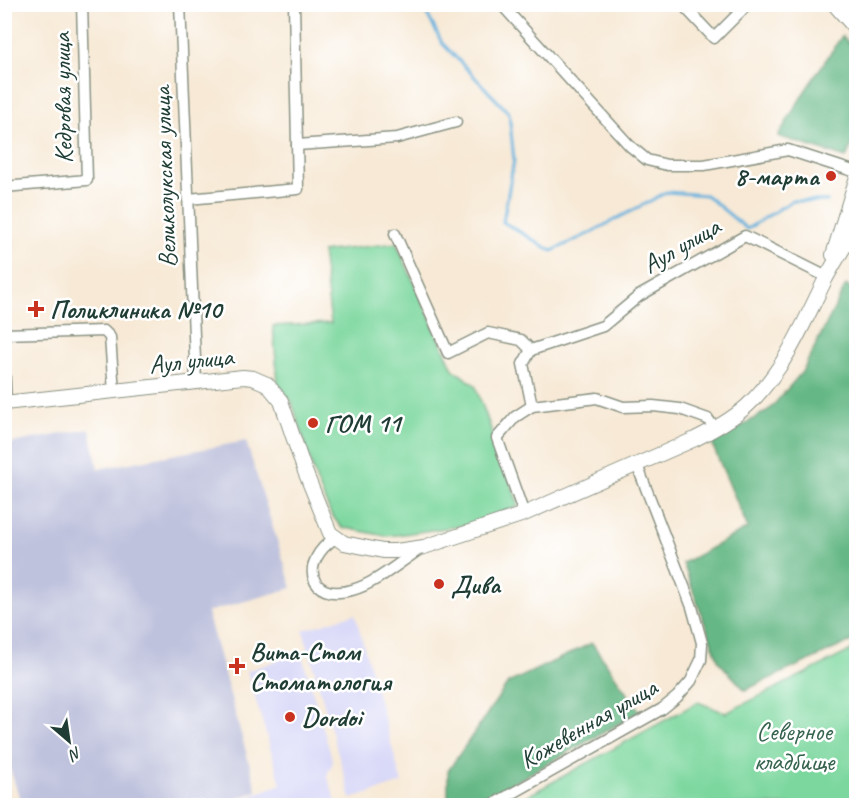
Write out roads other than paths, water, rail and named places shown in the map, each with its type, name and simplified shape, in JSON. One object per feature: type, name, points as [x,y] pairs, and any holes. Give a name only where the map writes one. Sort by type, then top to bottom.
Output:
[{"type":"main road","points":[[834,4],[856,29]]},
{"type":"main road","points":[[827,277],[856,180]]},
{"type":"main road","points":[[335,538],[350,544],[383,551],[424,547],[524,514],[715,429],[751,403],[784,361],[827,277],[856,227]]},
{"type":"main road","name":"Аул улица","points":[[5,403],[243,377],[261,381],[272,388],[282,401],[325,525],[335,538]]},
{"type":"street","name":"Кедровая улица","points":[[4,187],[87,180],[82,4]]},
{"type":"street","name":"Великолукская улица","points":[[180,4],[196,383]]},
{"type":"street","points":[[188,199],[298,189],[294,4]]},
{"type":"street","points":[[501,4],[630,146],[647,160],[667,165],[704,165],[788,150],[856,172]]},
{"type":"street","points":[[682,4],[714,38],[748,4]]},
{"type":"street","points":[[297,145],[397,138],[456,122]]},
{"type":"street","points":[[395,234],[448,353],[488,333],[521,340],[531,350],[523,364],[531,406]]},
{"type":"street","name":"Аул улица","points":[[531,350],[603,326],[639,296],[745,236],[827,277]]},
{"type":"street","points":[[4,334],[104,332],[110,337],[114,392]]},
{"type":"street","points":[[4,363],[5,403]]},
{"type":"street","points":[[524,514],[497,438],[515,417],[531,406],[597,398],[623,407],[653,406],[680,409],[708,419],[715,429]]},
{"type":"street","name":"Кожевенная улица","points":[[490,806],[662,709],[684,689],[698,667],[702,652],[698,623],[637,465]]},
{"type":"street","points":[[335,538],[319,552],[311,568],[317,584],[326,590],[337,592],[351,590],[372,581],[424,547]]},
{"type":"waterway","points":[[422,4],[442,43],[509,113],[514,160],[503,222],[552,251],[667,192],[706,195],[747,229],[792,201],[827,201]]},
{"type":"place","name":"8-марта","points":[[831,176]]},
{"type":"place","name":"Поликлиника №10","points":[[36,309]]},
{"type":"place","name":"ГОМ 11","points":[[313,423]]},
{"type":"place","name":"Дива","points":[[439,584]]},
{"type":"place","name":"Вита-Стом Стоматология","points":[[237,666]]},
{"type":"place","name":"Dordoi","points":[[290,717]]},
{"type":"park label","name":"Северное кладбище","points":[[794,746]]}]
